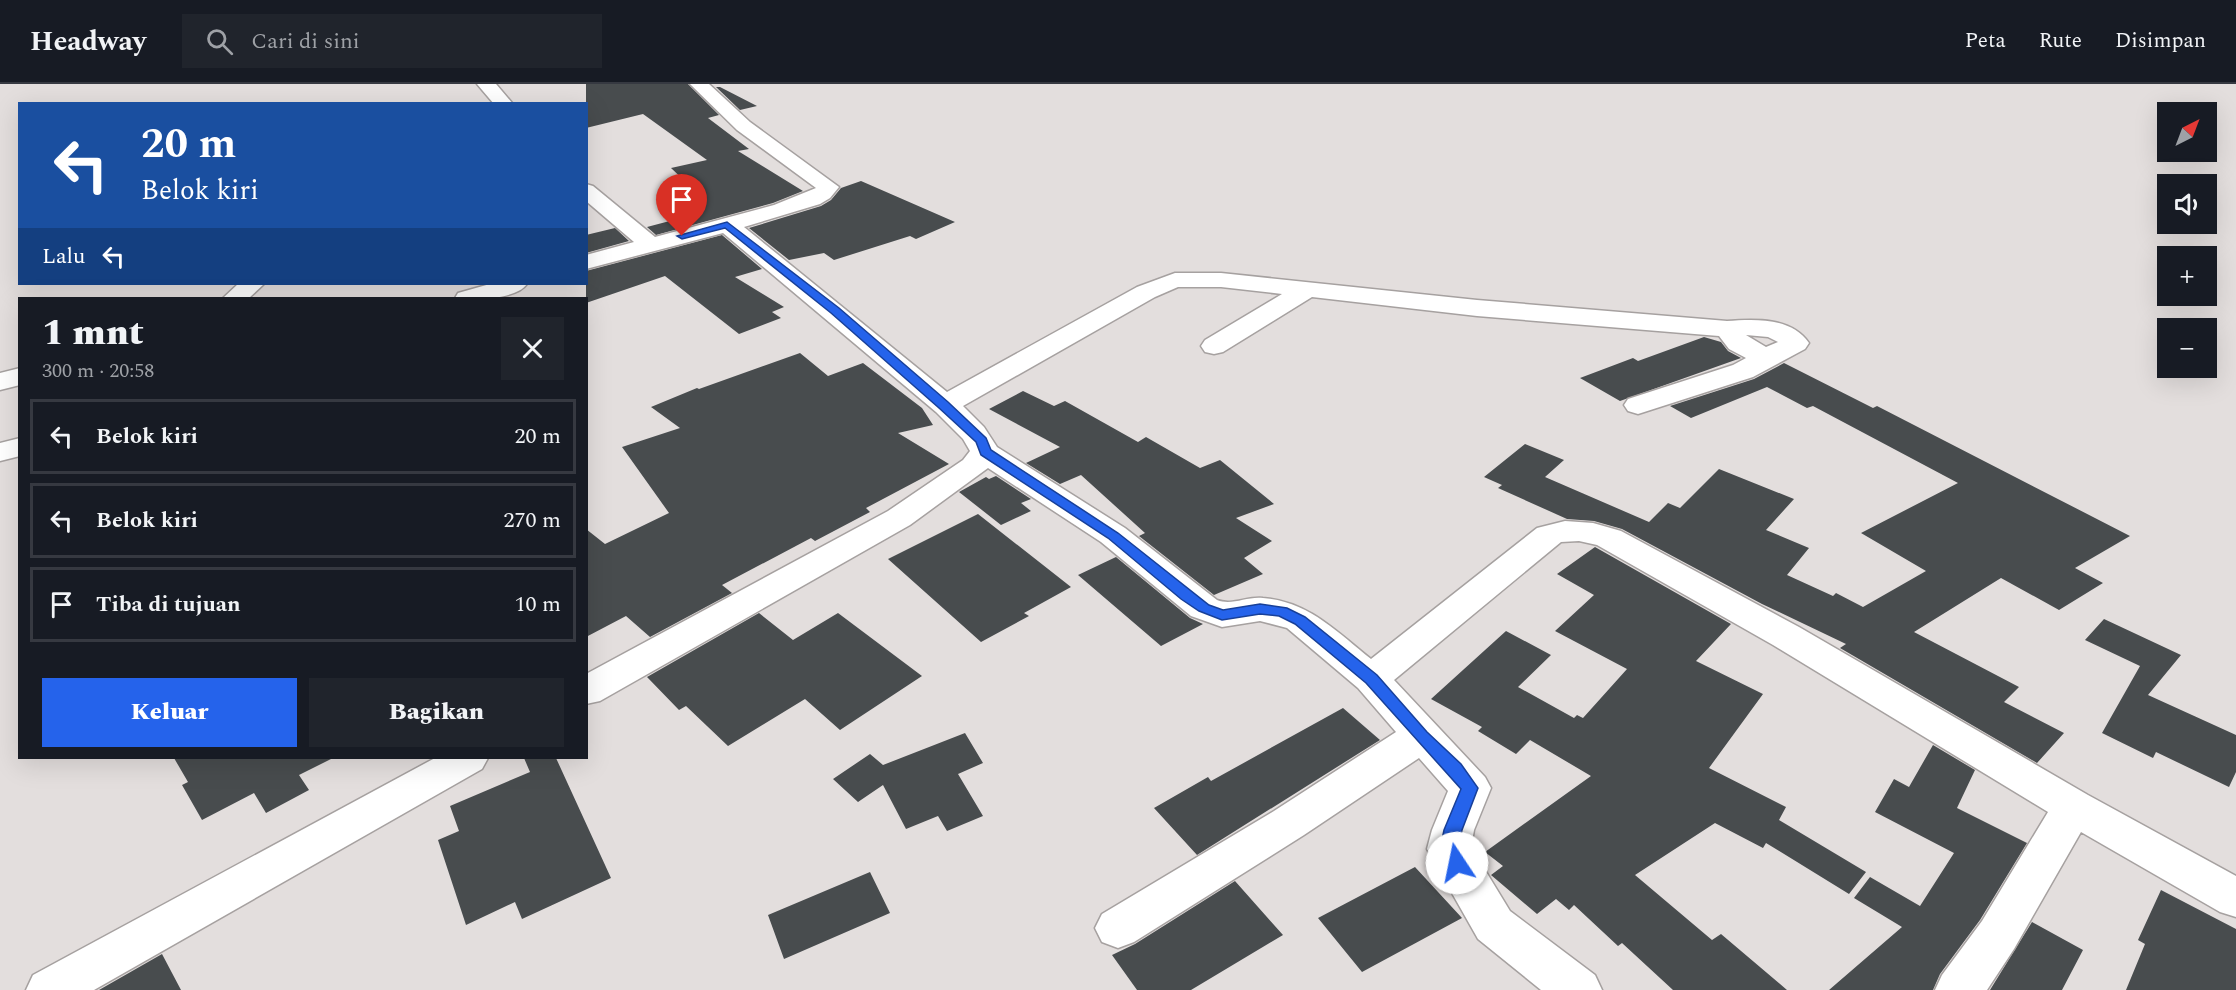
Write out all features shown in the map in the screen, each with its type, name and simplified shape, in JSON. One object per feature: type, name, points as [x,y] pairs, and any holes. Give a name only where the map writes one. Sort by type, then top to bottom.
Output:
[{"type":"street","points":[[486,84],[502,102]]},
{"type":"street","points":[[588,261],[803,203],[820,196],[828,187],[733,115],[699,84]]},
{"type":"street","points":[[588,192],[650,244]]},
{"type":"street","points":[[727,225],[835,311],[944,405],[981,441],[986,452],[1113,536],[1186,596],[1204,608],[1222,615],[1260,609],[1282,612],[1300,620],[1371,679],[1421,736],[1455,768],[1470,788],[1453,830],[1449,849],[1494,925],[1578,990]]},
{"type":"street","points":[[944,405],[1146,292],[1175,280],[1221,280],[1477,308],[1727,329],[1738,344],[1766,358],[1743,371],[1638,405]]},
{"type":"street","points":[[236,297],[251,285]]},
{"type":"street","points":[[470,297],[512,285]]},
{"type":"street","points":[[1214,346],[1310,288]]},
{"type":"street","points":[[0,382],[18,377]]},
{"type":"street","points":[[0,452],[18,448]]},
{"type":"street","points":[[588,690],[899,518],[974,466],[986,452]]},
{"type":"street","points":[[1371,679],[1549,535],[1562,530],[1582,530],[1609,538],[1786,636],[2073,807],[2236,898]]},
{"type":"street","points":[[1118,928],[1289,823],[1421,736]]},
{"type":"street","points":[[50,990],[466,759]]},
{"type":"street","points":[[1959,990],[1998,935],[2073,807]]},
{"type":"building","points":[[586,84],[688,84],[719,115],[708,118],[749,149],[738,151],[803,191],[773,203],[656,235],[647,227],[700,213],[670,193],[691,187],[671,168],[707,160],[643,114],[588,128],[588,102],[586,102]]},
{"type":"building","points":[[716,87],[720,87],[757,106],[740,110]]},
{"type":"building","points":[[861,181],[955,222],[916,239],[910,236],[834,260],[824,253],[789,260],[749,228],[821,206],[831,200],[841,188]]},
{"type":"building","points":[[615,228],[629,241],[588,252],[588,235]]},
{"type":"building","points":[[722,235],[762,269],[735,277],[784,307],[772,312],[781,318],[739,334],[665,276],[588,302],[586,285],[588,285],[588,270]]},
{"type":"building","points":[[1704,337],[1721,342],[1728,351],[1741,358],[1620,401],[1580,378],[1633,358],[1638,361]]},
{"type":"building","points":[[800,353],[828,376],[863,363],[922,408],[933,425],[898,433],[949,464],[866,508],[870,512],[815,541],[811,538],[722,585],[732,593],[650,637],[626,616],[588,636],[588,531],[605,544],[669,513],[622,447],[680,428],[651,407]]},
{"type":"building","points":[[1784,363],[1873,408],[1877,406],[2130,536],[2075,568],[2103,583],[2059,610],[2001,578],[1914,632],[2019,687],[2004,702],[2064,733],[2037,763],[1840,648],[1846,644],[1762,604],[1622,529],[1594,521],[1567,519],[1498,488],[1502,485],[1484,477],[1525,444],[1564,460],[1545,477],[1649,522],[1668,503],[1680,508],[1719,469],[1794,499],[1766,530],[1809,548],[1787,575],[1833,596],[1836,593],[1863,607],[1926,571],[1861,533],[1958,483],[1813,406],[1807,408],[1767,387],[1691,418],[1670,406],[1754,379]]},
{"type":"building","points":[[1023,391],[1054,406],[1065,401],[1138,442],[1146,437],[1200,468],[1220,460],[1274,504],[1236,518],[1272,541],[1244,558],[1263,574],[1214,595],[1139,536],[1145,533],[1081,475],[1060,484],[1026,463],[1060,447],[989,409]]},
{"type":"building","points":[[996,476],[1031,499],[1021,503],[1031,511],[1001,525],[959,492],[986,477],[989,479]]},
{"type":"building","points":[[978,514],[1071,587],[1024,613],[1029,616],[981,642],[888,559]]},
{"type":"building","points":[[1595,547],[1731,624],[1696,661],[1763,694],[1709,768],[1786,807],[1779,820],[1866,872],[1849,894],[1766,843],[1763,848],[1715,823],[1635,875],[1712,940],[1721,934],[1787,990],[1673,990],[1622,943],[1618,946],[1574,905],[1569,910],[1556,899],[1537,914],[1491,875],[1503,866],[1485,852],[1591,776],[1530,740],[1516,754],[1478,731],[1482,727],[1431,699],[1506,631],[1551,655],[1518,687],[1574,718],[1577,715],[1583,718],[1627,669],[1555,631],[1594,595],[1557,574]]},
{"type":"building","points":[[1116,557],[1190,618],[1203,624],[1161,646],[1078,575]]},
{"type":"building","points":[[759,613],[793,640],[838,613],[922,676],[840,730],[805,699],[728,746],[686,706],[679,710],[647,677]]},
{"type":"building","points":[[2104,619],[2181,655],[2148,695],[2236,735],[2236,772],[2229,787],[2156,752],[2153,758],[2102,733],[2140,666],[2085,640]]},
{"type":"building","points":[[1343,708],[1380,740],[1197,855],[1154,808],[1208,777],[1211,781]]},
{"type":"building","points":[[965,733],[983,763],[958,774],[983,816],[947,831],[938,816],[906,829],[883,785],[858,802],[833,779],[870,754],[883,765]]},
{"type":"building","points":[[1933,745],[1975,770],[1957,808],[2027,843],[1980,920],[1940,974],[1933,990],[1829,990],[1902,927],[1854,898],[1870,877],[1920,906],[1954,853],[1875,812],[1894,779],[1909,787]]},
{"type":"building","points":[[175,759],[331,759],[299,775],[309,790],[266,813],[254,793],[202,820],[182,785],[188,782]]},
{"type":"building","points":[[524,759],[556,759],[611,878],[522,919],[515,902],[466,925],[438,840],[459,831],[450,806],[530,772]]},
{"type":"building","points":[[1415,867],[1462,918],[1362,972],[1318,918]]},
{"type":"building","points":[[870,872],[890,913],[784,959],[768,915]]},
{"type":"building","points":[[1235,881],[1283,935],[1191,990],[1137,990],[1112,955],[1135,944]]},
{"type":"building","points":[[2161,890],[2236,929],[2236,990],[2126,990],[2145,944],[2138,940]]},
{"type":"building","points":[[2032,922],[2083,950],[2062,990],[1990,990]]},
{"type":"building","points":[[162,954],[181,990],[99,990]]},
{"type":"route","points":[[682,236],[727,225],[835,311],[944,405],[981,441],[986,452],[1080,512],[1204,608],[1222,615],[1260,609],[1282,612],[1300,620],[1347,657],[1371,679],[1421,736],[1455,768],[1470,788],[1453,830],[1449,849],[1457,863]]}]
